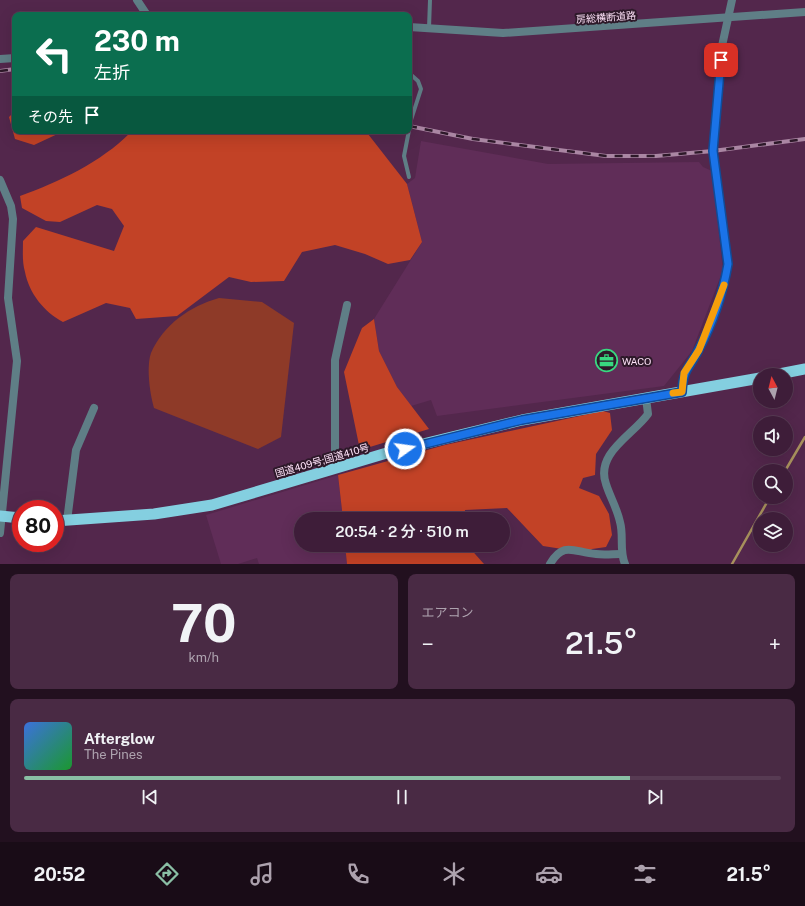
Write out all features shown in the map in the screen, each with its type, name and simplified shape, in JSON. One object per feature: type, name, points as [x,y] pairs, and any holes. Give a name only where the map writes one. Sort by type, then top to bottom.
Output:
[{"type":"highway","points":[[793,372],[805,370]]},
{"type":"highway","name":"国道409号;国道410号","points":[[67,521],[154,514],[212,505],[390,452],[522,420],[753,379]]},
{"type":"highway","points":[[1,516],[12,517]]},
{"type":"street","points":[[137,0],[146,12]]},
{"type":"street","points":[[682,392],[684,373],[699,350],[715,313],[725,282],[728,264],[713,151],[722,46],[732,0]]},
{"type":"street","name":"房総横断道路","points":[[412,28],[503,33],[805,12]]},
{"type":"street","points":[[0,59],[12,58]]},
{"type":"street","points":[[0,180],[11,206],[12,219],[8,298],[17,361],[0,533]]},
{"type":"street","points":[[335,468],[335,360],[347,305]]},
{"type":"street","points":[[626,564],[621,554],[621,523],[606,484],[604,475],[605,465],[618,444],[644,420],[648,414],[646,398]]},
{"type":"street","points":[[67,521],[76,450],[94,408]]},
{"type":"street","points":[[550,564],[556,554],[562,550],[570,549],[596,554],[621,554]]},
{"type":"lane","points":[[429,28],[430,0]]},
{"type":"lane","points":[[412,76],[418,81],[421,89],[412,117]]},
{"type":"lane","points":[[408,134],[404,156],[410,177]]},
{"type":"shaded area","points":[[12,114],[12,128],[9,117]]},
{"type":"shaded area","points":[[14,134],[58,134],[34,145],[15,139]]},
{"type":"shaded area","points":[[129,134],[368,134],[407,184],[422,242],[410,260],[388,264],[365,254],[335,245],[302,252],[284,281],[251,282],[229,277],[177,316],[136,319],[130,308],[106,303],[63,322],[50,313],[38,301],[30,287],[23,264],[23,241],[36,227],[114,251],[124,226],[112,209],[97,205],[60,222],[46,221],[22,208],[20,196],[64,178],[79,170],[93,162]]},
{"type":"shaded area","points":[[421,141],[548,164],[699,162],[703,167],[712,171],[723,270],[692,351],[664,386],[437,416],[431,400],[411,406],[397,387],[379,351],[374,319],[422,242],[407,184],[415,178]]},
{"type":"shaded area","points":[[219,298],[262,302],[294,323],[281,437],[258,449],[154,408],[149,381],[149,366],[151,353],[156,343],[170,325],[179,318],[198,306]]},
{"type":"shaded area","points":[[374,319],[379,351],[397,387],[429,429],[360,450],[344,372],[362,328]]},
{"type":"shaded area","points":[[603,411],[610,413],[612,430],[596,454],[595,475],[583,478],[579,488],[599,496],[609,514],[612,535],[606,547],[592,549],[588,553],[543,546],[507,508],[465,510],[465,512],[342,512],[338,475],[445,445]]},
{"type":"shaded area","points":[[338,475],[342,512],[294,512],[294,552],[346,552],[347,564],[259,564],[257,558],[238,564],[221,564],[206,515]]},
{"type":"shaded area","points":[[346,552],[473,552],[484,564],[347,564]]},
{"type":"waterway","points":[[789,464],[805,437]]},
{"type":"waterway","points":[[732,564],[766,504]]},
{"type":"railway","points":[[0,71],[12,69]]},
{"type":"railway","points":[[412,127],[473,139],[606,156],[656,156],[713,151],[805,139]]},
{"type":"slow traffic","points":[[673,393],[682,392],[684,373],[699,350],[715,313],[724,285]]},
{"type":"place","name":"WACO","points":[[606,361]]},
{"type":"route","points":[[405,449],[522,420],[682,392],[684,373],[699,350],[715,313],[725,282],[728,264],[713,151],[721,60]]}]
